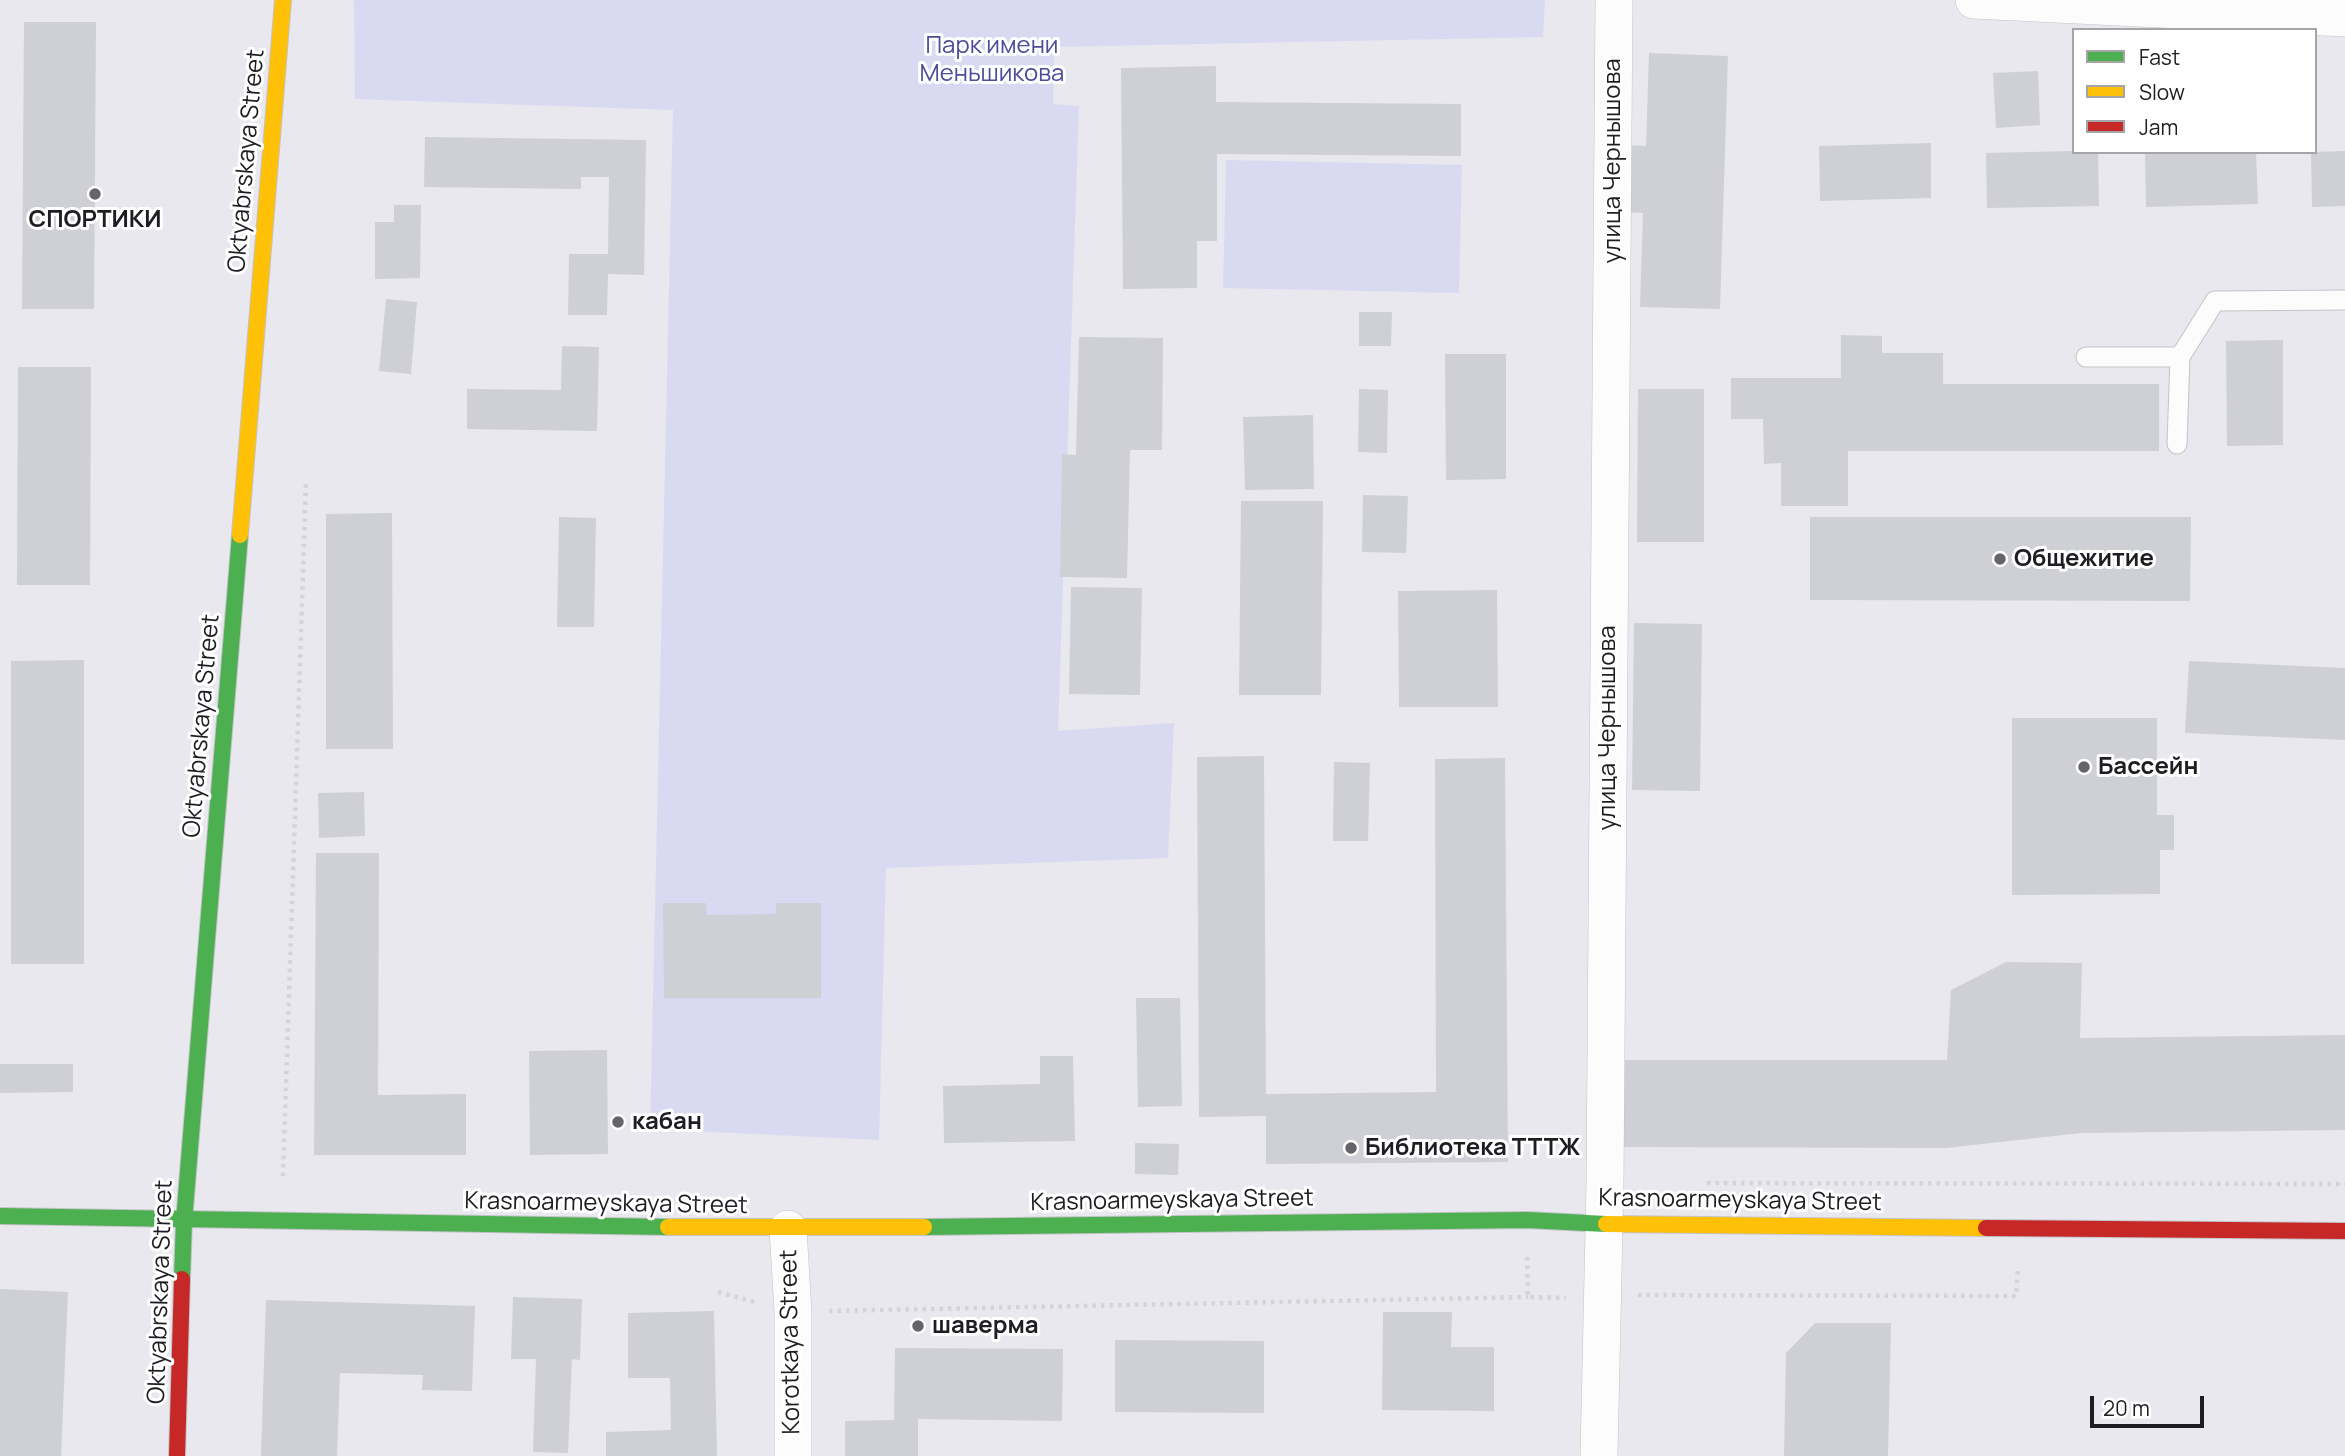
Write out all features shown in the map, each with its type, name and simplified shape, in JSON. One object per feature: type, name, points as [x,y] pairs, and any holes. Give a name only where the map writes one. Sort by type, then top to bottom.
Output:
[{"type":"street","name":"Oktyabrskaya Street","points":[[177,1456],[184,1221],[283,0]]},
{"type":"street","name":"улица Чернышова","points":[[1599,1456],[1614,0]]},
{"type":"street","points":[[1973,0],[2345,18]]},
{"type":"street","name":"Krasnoarmeyskaya Street","points":[[0,1216],[789,1229],[1527,1220],[1603,1224],[2345,1231]]},
{"type":"street","name":"Korotkaya Street","points":[[789,1229],[793,1312],[793,1456]]},
{"type":"lane","points":[[281,30],[306,0]]},
{"type":"lane","points":[[2177,444],[2180,358],[2215,300],[2345,300]]},
{"type":"lane","points":[[2086,357],[2180,358]]},
{"type":"path","points":[[283,1176],[306,482]]},
{"type":"path","points":[[1701,1183],[2345,1184]]},
{"type":"path","points":[[1527,1220],[1528,1297]]},
{"type":"path","points":[[718,1292],[793,1312],[1528,1297],[1602,1299],[1633,1295],[2016,1296]]},
{"type":"green space","name":"Парк имени Меньшикова","points":[[354,0],[1545,0],[1543,37],[1054,47],[1053,104],[1079,106],[1058,731],[1174,723],[1168,858],[886,868],[879,1140],[650,1129],[673,110],[355,99]]},
{"type":"green space","points":[[1226,160],[1462,165],[1459,293],[1223,288]]},
{"type":"building","points":[[24,22],[96,22],[94,309],[22,309]]},
{"type":"building","points":[[1649,53],[1728,56],[1720,309],[1640,307],[1643,213],[1618,212],[1620,145],[1646,146]]},
{"type":"building","points":[[1216,66],[1216,102],[1461,104],[1461,156],[1217,154],[1217,241],[1197,241],[1197,288],[1123,289],[1121,68]]},
{"type":"building","points":[[2038,71],[2040,125],[1996,128],[1993,73]]},
{"type":"building","points":[[425,137],[646,140],[644,275],[608,274],[607,315],[568,315],[569,254],[608,254],[609,177],[581,177],[581,189],[424,187]]},
{"type":"building","points":[[1931,143],[1931,198],[1820,201],[1819,146]]},
{"type":"building","points":[[2072,151],[2072,154],[2098,154],[2099,206],[1987,208],[1986,153]]},
{"type":"building","points":[[2345,151],[2345,206],[2312,207],[2311,154]]},
{"type":"building","points":[[2145,154],[2256,154],[2258,204],[2146,207]]},
{"type":"building","points":[[394,205],[421,205],[420,278],[375,279],[375,222],[394,222]]},
{"type":"building","points":[[386,299],[417,302],[411,374],[379,371]]},
{"type":"building","points":[[1359,312],[1392,312],[1391,346],[1359,346]]},
{"type":"building","points":[[1841,335],[1882,336],[1882,353],[1943,353],[1943,384],[2159,384],[2159,451],[1848,451],[1848,506],[1781,506],[1781,463],[1764,464],[1763,419],[1731,419],[1731,378],[1841,378]]},
{"type":"building","points":[[1079,337],[1163,338],[1162,450],[1130,450],[1127,578],[1060,577],[1062,454],[1076,455]]},
{"type":"building","points":[[2283,340],[2283,445],[2227,446],[2226,341]]},
{"type":"building","points":[[562,346],[599,347],[597,431],[467,429],[467,389],[561,390]]},
{"type":"building","points":[[1445,354],[1506,354],[1506,479],[1446,480]]},
{"type":"building","points":[[18,367],[91,367],[90,585],[17,585]]},
{"type":"building","points":[[1359,389],[1388,390],[1387,453],[1358,452]]},
{"type":"building","points":[[1638,389],[1704,389],[1704,542],[1637,542]]},
{"type":"building","points":[[1313,415],[1314,489],[1245,490],[1243,417]]},
{"type":"building","points":[[1363,495],[1408,496],[1406,553],[1362,552]]},
{"type":"building","points":[[1241,501],[1323,501],[1321,695],[1239,695]]},
{"type":"building","points":[[392,513],[393,749],[326,749],[326,514]]},
{"type":"building","points":[[559,517],[596,518],[594,627],[557,627]]},
{"type":"building","name":"Общежитие","points":[[1810,517],[2191,517],[2190,601],[1810,600]]},
{"type":"building","points":[[1071,587],[1142,588],[1140,695],[1069,694]]},
{"type":"building","points":[[1497,590],[1498,707],[1399,707],[1398,591]]},
{"type":"building","points":[[1634,623],[1702,624],[1700,791],[1632,790]]},
{"type":"building","points":[[84,660],[84,964],[11,964],[11,661]]},
{"type":"building","points":[[2189,661],[2345,668],[2345,740],[2185,733]]},
{"type":"building","name":"Бассейн","points":[[2012,718],[2157,718],[2157,815],[2174,815],[2174,850],[2160,850],[2160,894],[2012,895]]},
{"type":"building","points":[[1264,756],[1266,1094],[1436,1092],[1435,759],[1505,758],[1508,1162],[1266,1164],[1266,1116],[1199,1117],[1197,757]]},
{"type":"building","points":[[1334,762],[1370,763],[1368,841],[1333,841]]},
{"type":"building","points":[[364,792],[365,836],[319,838],[318,793]]},
{"type":"building","points":[[316,853],[379,853],[378,1095],[466,1094],[466,1155],[314,1155]]},
{"type":"building","points":[[663,903],[706,903],[707,915],[776,914],[776,903],[821,903],[821,998],[664,998]]},
{"type":"building","points":[[2006,962],[2082,963],[2080,1038],[2345,1035],[2345,1130],[2081,1133],[1946,1148],[1622,1147],[1622,1060],[1947,1060],[1951,990]]},
{"type":"building","points":[[1136,998],[1180,998],[1182,1106],[1138,1107]]},
{"type":"building","points":[[607,1050],[608,1154],[530,1155],[529,1051]]},
{"type":"building","points":[[1040,1056],[1073,1056],[1075,1141],[944,1143],[943,1086],[1040,1084]]},
{"type":"building","points":[[0,1064],[73,1064],[73,1092],[0,1093]]},
{"type":"building","points":[[1135,1143],[1179,1144],[1178,1175],[1135,1174]]},
{"type":"building","points":[[0,1289],[68,1292],[61,1456],[0,1456]]},
{"type":"building","points":[[513,1297],[582,1299],[580,1360],[572,1359],[568,1453],[533,1452],[536,1359],[511,1359]]},
{"type":"building","points":[[266,1300],[475,1306],[472,1391],[422,1390],[423,1375],[340,1373],[337,1456],[261,1456]]},
{"type":"building","points":[[714,1311],[717,1456],[606,1456],[606,1432],[671,1430],[670,1378],[628,1378],[628,1313]]},
{"type":"building","points":[[1383,1312],[1452,1312],[1451,1347],[1494,1347],[1494,1411],[1382,1410]]},
{"type":"building","points":[[1815,1323],[1891,1323],[1888,1456],[1784,1456],[1786,1353]]},
{"type":"building","points":[[1115,1340],[1264,1341],[1264,1413],[1115,1412]]},
{"type":"building","points":[[895,1348],[1063,1349],[1062,1421],[918,1419],[918,1456],[845,1456],[845,1421],[894,1420]]},
{"type":"traffic: fast","points":[[182,1279],[184,1221],[240,535]]},
{"type":"traffic: fast","points":[[0,1216],[668,1227]]},
{"type":"traffic: fast","points":[[924,1227],[1527,1220],[1606,1224]]},
{"type":"traffic: slow","points":[[240,535],[283,0]]},
{"type":"traffic: slow","points":[[1606,1224],[1986,1228]]},
{"type":"traffic: slow","points":[[668,1227],[924,1227]]},
{"type":"traffic: jam","points":[[1986,1228],[2345,1231]]},
{"type":"traffic: jam","points":[[177,1456],[182,1279]]},
{"type":"place","name":"СПОРТИКИ","points":[[95,194]]},
{"type":"place","name":"Общежитие","points":[[2000,559]]},
{"type":"place","name":"Бассейн","points":[[2084,767]]},
{"type":"place","name":"кабан","points":[[618,1122]]},
{"type":"place","name":"Библиотека ТТТЖ","points":[[1351,1148]]},
{"type":"place","name":"шаверма","points":[[918,1326]]}]
